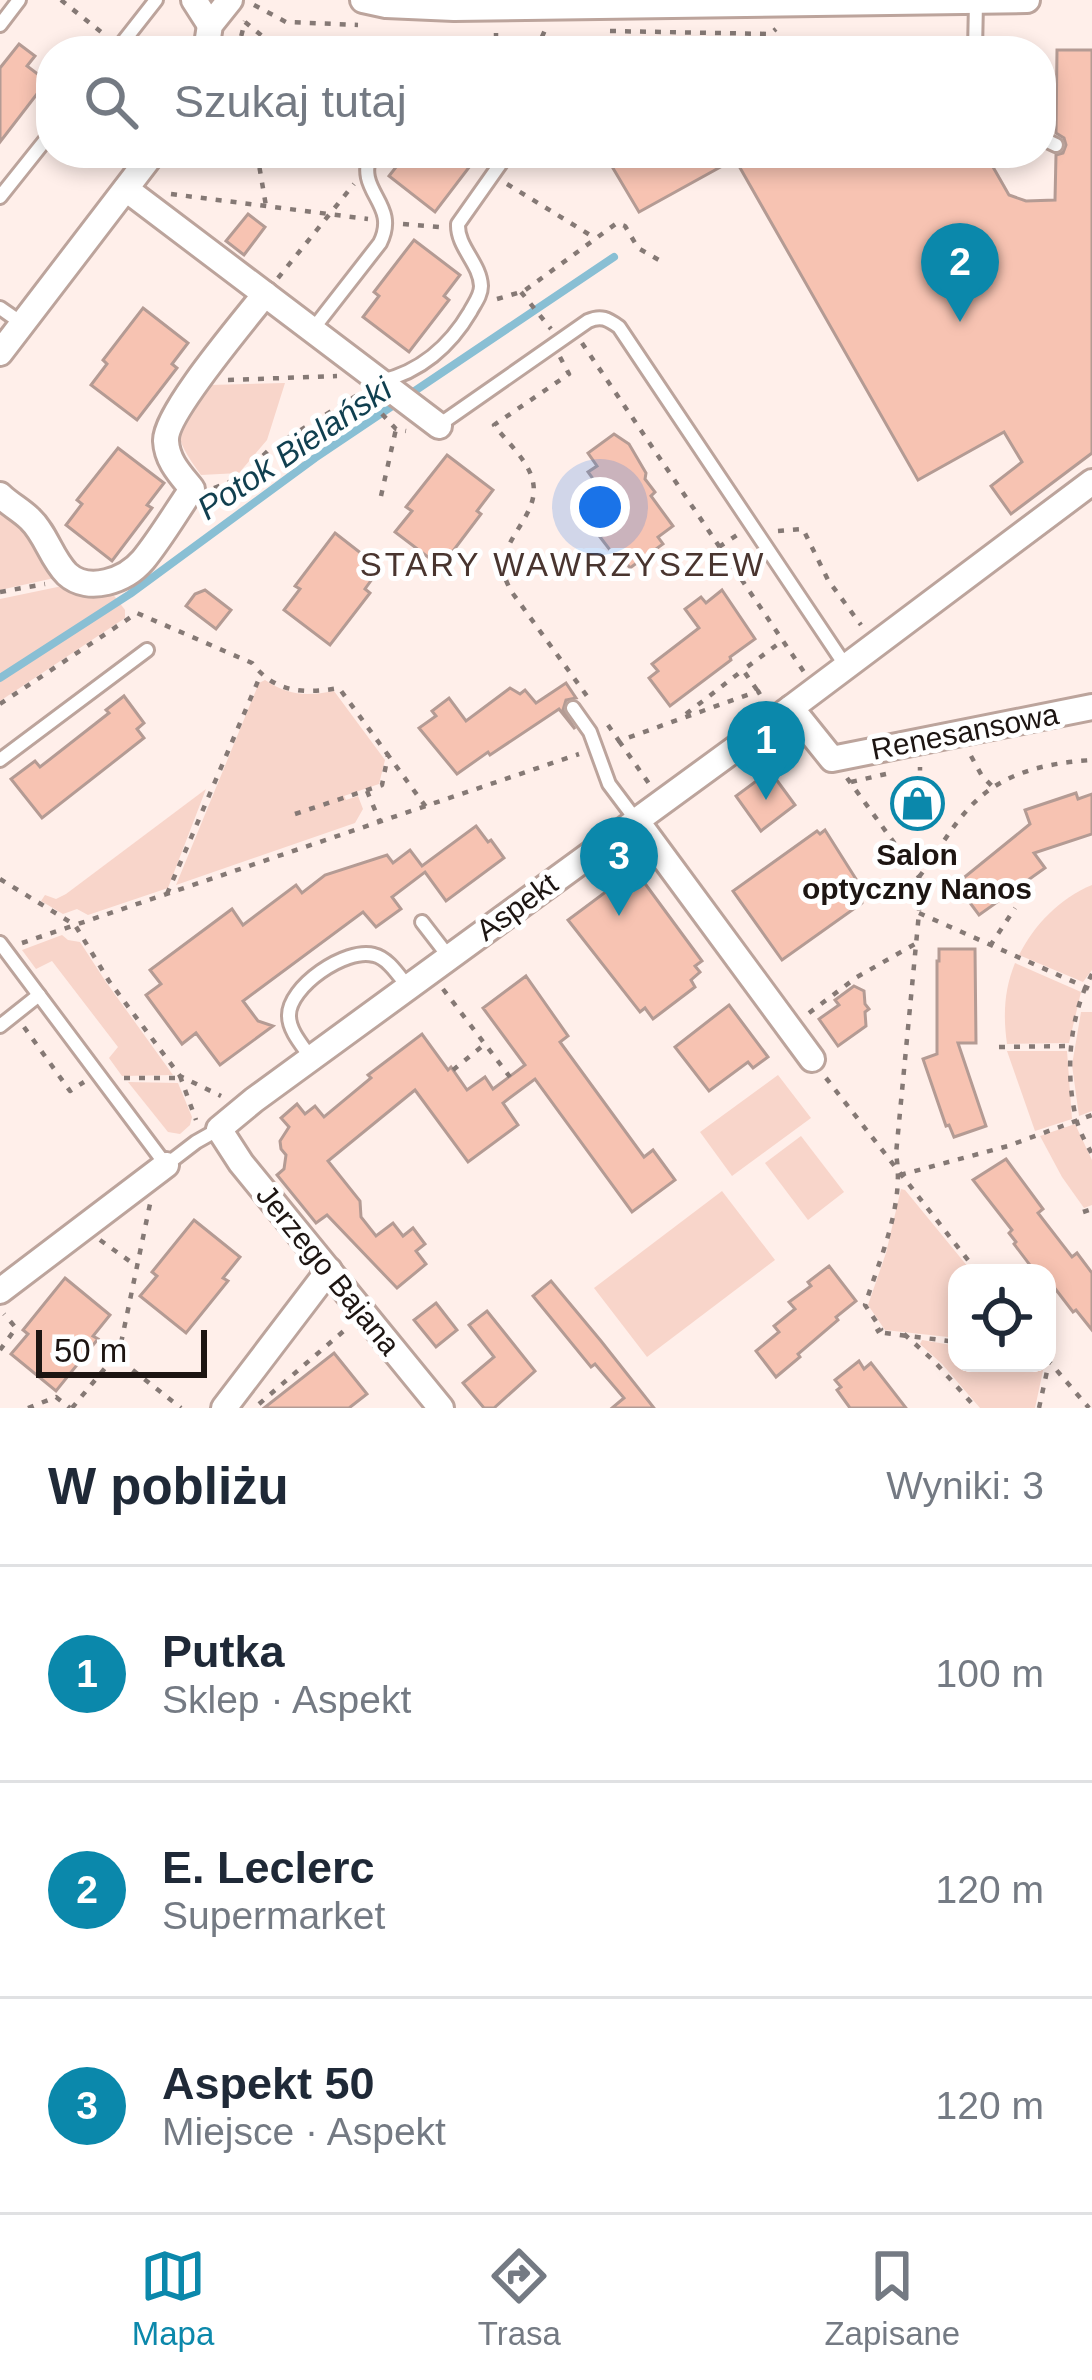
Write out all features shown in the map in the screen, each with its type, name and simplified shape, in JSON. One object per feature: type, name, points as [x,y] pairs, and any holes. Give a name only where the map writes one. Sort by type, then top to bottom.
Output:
[{"type":"street","points":[[194,0],[210,25]]},
{"type":"street","points":[[208,36],[210,25],[230,0]]},
{"type":"street","points":[[364,0],[454,8],[1027,0]]},
{"type":"street","points":[[0,353],[142,168]]},
{"type":"street","points":[[126,189],[429,418]]},
{"type":"street","points":[[0,495],[32,520],[69,576],[89,585],[110,581],[140,564],[192,489],[171,464],[165,437],[174,413],[265,294]]},
{"type":"street","name":"Aspekt","points":[[209,1127],[662,802],[779,707],[813,690],[1092,482]]},
{"type":"street","name":"Renesansowa","points":[[779,707],[832,759],[1092,707]]},
{"type":"street","points":[[636,820],[812,1059]]},
{"type":"street","name":"Jerzego Bajana","points":[[209,1127],[441,1408]]},
{"type":"street","name":"Aspekt","points":[[0,1291],[157,1172]]},
{"type":"street","points":[[224,1408],[329,1270]]},
{"type":"lane","points":[[0,25],[19,0]]},
{"type":"lane","points":[[127,36],[156,0]]},
{"type":"lane","points":[[975,36],[976,0]]},
{"type":"lane","points":[[0,197],[36,152]]},
{"type":"lane","points":[[381,382],[440,350],[458,332],[479,296],[481,281],[458,229],[497,168]]},
{"type":"lane","points":[[313,330],[386,230],[384,209],[365,170]]},
{"type":"lane","points":[[0,308],[23,324]]},
{"type":"lane","points":[[429,418],[588,321],[610,320],[845,665]]},
{"type":"lane","points":[[0,760],[147,650]]},
{"type":"lane","points":[[573,708],[590,732],[609,784],[636,820]]},
{"type":"lane","points":[[422,922],[449,957]]},
{"type":"lane","points":[[2,946],[157,1172]]},
{"type":"lane","points":[[311,1058],[288,1017],[291,1001],[304,985],[337,961],[375,955],[408,987]]},
{"type":"lane","points":[[0,1026],[39,995]]},
{"type":"lane","name":"Aspekt","points":[[157,1172],[209,1127]]},
{"type":"path","points":[[61,0],[102,36]]},
{"type":"path","points":[[241,36],[244,22],[262,36]]},
{"type":"path","points":[[496,29],[496,36]]},
{"type":"path","points":[[542,36],[545,30]]},
{"type":"path","points":[[259,168],[266,206]]},
{"type":"path","points":[[265,294],[365,170]]},
{"type":"path","points":[[492,175],[596,238]]},
{"type":"path","points":[[156,212],[170,194],[458,229]]},
{"type":"path","points":[[479,296],[523,295],[617,223],[625,226],[638,248],[666,264]]},
{"type":"path","points":[[523,295],[543,318]]},
{"type":"path","points":[[591,702],[511,591],[504,572],[507,545],[526,517],[533,481],[494,425],[569,374],[560,356],[580,341],[813,690]]},
{"type":"path","points":[[199,382],[381,382]]},
{"type":"path","points":[[192,489],[217,488],[241,478],[270,449],[381,382]]},
{"type":"path","points":[[381,496],[396,429]]},
{"type":"path","points":[[0,592],[74,578]]},
{"type":"path","points":[[125,607],[132,617]]},
{"type":"path","points":[[0,704],[137,614],[252,663],[261,674],[291,691],[339,688],[426,807]]},
{"type":"path","points":[[678,719],[782,641]]},
{"type":"path","points":[[743,670],[758,691],[779,707]]},
{"type":"path","points":[[167,894],[261,674]]},
{"type":"path","points":[[2,946],[75,926],[758,691]]},
{"type":"path","points":[[605,721],[662,802]]},
{"type":"path","points":[[295,814],[382,785],[388,755]]},
{"type":"path","points":[[971,756],[994,788]]},
{"type":"path","points":[[919,878],[970,807],[994,788],[1039,766],[1092,760]]},
{"type":"path","points":[[910,794],[920,782],[920,767]]},
{"type":"path","points":[[836,769],[851,782],[919,878],[896,1154],[900,1175],[887,1239],[865,1305],[881,1329],[876,1332],[948,1341]]},
{"type":"path","points":[[367,791],[380,822]]},
{"type":"path","points":[[0,878],[75,926],[181,1077],[209,1127]]},
{"type":"path","points":[[990,946],[1015,908]]},
{"type":"path","points":[[919,914],[1089,988]]},
{"type":"path","points":[[789,1028],[857,977],[915,944]]},
{"type":"path","points":[[1092,974],[1078,1009],[1071,1046],[1076,1120],[1092,1154]]},
{"type":"path","points":[[443,989],[510,1077]]},
{"type":"path","points":[[1078,1009],[1092,1009]]},
{"type":"path","points":[[14,1013],[70,1091],[83,1081],[95,1097]]},
{"type":"path","points":[[453,1070],[485,1044]]},
{"type":"path","points":[[999,1047],[1071,1046]]},
{"type":"path","points":[[812,1059],[971,1264]]},
{"type":"path","points":[[134,1094],[122,1078],[181,1077],[232,1101]]},
{"type":"path","points":[[900,1175],[1009,1146],[1092,1114]]},
{"type":"path","points":[[28,1408],[56,1397],[71,1408],[120,1348],[157,1172]]},
{"type":"path","points":[[1082,1212],[1092,1209]]},
{"type":"path","points":[[96,1237],[137,1266]]},
{"type":"path","points":[[0,1309],[16,1328],[0,1350]]},
{"type":"path","points":[[255,1408],[356,1320]]},
{"type":"path","points":[[904,1334],[976,1408]]},
{"type":"path","points":[[115,1356],[182,1408]]},
{"type":"path","points":[[1056,1370],[1089,1408]]},
{"type":"path","points":[[1039,1408],[1046,1372]]},
{"type":"shaded area","points":[[285,383],[267,440],[239,473],[201,475],[183,447],[180,428],[210,385]]},
{"type":"shaded area","points":[[0,511],[32,534],[59,577],[0,590]]},
{"type":"shaded area","points":[[67,585],[109,589],[125,610],[125,618],[0,701],[0,599]]},
{"type":"shaded area","points":[[265,680],[298,693],[334,691],[385,760],[379,784],[344,796],[346,800],[358,796],[363,809],[355,823],[176,885],[259,683]]},
{"type":"shaded area","points":[[206,789],[168,888],[88,915],[77,909],[63,914],[41,901],[45,895],[56,899],[66,894]]},
{"type":"shaded area","points":[[1092,885],[1092,970],[1083,982],[1019,955],[1049,914]]},
{"type":"shaded area","points":[[62,935],[80,942],[173,1075],[122,1076],[109,1058],[118,1047],[52,961],[36,969],[22,950]]},
{"type":"shaded area","points":[[1015,963],[1081,992],[1069,1043],[1007,1044],[1005,1003]]},
{"type":"shaded area","points":[[1081,1012],[1092,1012],[1092,1111],[1079,1116],[1072,1065]]},
{"type":"shaded area","points":[[1007,1051],[1067,1051],[1072,1119],[1035,1131]]},
{"type":"shaded area","points":[[778,1075],[811,1118],[732,1176],[700,1132]]},
{"type":"shaded area","points":[[128,1082],[178,1083],[192,1117],[190,1125],[180,1134],[168,1132]]},
{"type":"shaded area","points":[[1075,1124],[1092,1160],[1092,1205],[1084,1208],[1040,1136]]},
{"type":"shaded area","points":[[801,1136],[844,1192],[808,1220],[765,1163]]},
{"type":"shaded area","points":[[901,1189],[905,1190],[966,1264],[948,1264],[948,1337],[885,1330],[868,1305]]},
{"type":"shaded area","points":[[722,1191],[775,1260],[647,1357],[594,1288]]},
{"type":"shaded area","points":[[922,1340],[948,1344],[948,1371],[942,1364],[920,1344]]},
{"type":"shaded area","points":[[949,1372],[1043,1372],[1035,1408],[980,1408]]},
{"type":"building","points":[[19,44],[35,56],[27,66],[36,73],[36,95],[0,142],[0,68]]},
{"type":"building","points":[[1057,50],[1092,50],[1092,453],[1011,514],[991,486],[1022,462],[1004,432],[918,480],[740,168],[994,168],[1009,195],[1026,201],[1055,200],[1056,155],[1066,145],[1056,133]]},
{"type":"building","points":[[395,168],[469,168],[435,212],[389,176]]},
{"type":"building","points":[[613,168],[719,168],[639,212]]},
{"type":"building","points":[[248,214],[265,227],[244,255],[226,241]]},
{"type":"building","points":[[414,240],[460,275],[444,296],[449,300],[409,352],[363,317],[379,296],[374,292]]},
{"type":"building","points":[[143,308],[188,343],[172,364],[177,368],[137,420],[91,385],[107,364],[103,360]]},
{"type":"building","points":[[614,434],[629,444],[655,492],[651,496],[673,526],[658,537],[663,544],[630,568],[600,537],[620,522],[620,516],[588,472],[597,466],[588,453]]},
{"type":"building","points":[[118,448],[164,483],[147,505],[152,508],[112,561],[66,525],[82,504],[77,500]]},
{"type":"building","points":[[447,455],[493,490],[441,567],[395,532],[412,511],[406,507]]},
{"type":"building","points":[[335,533],[380,568],[365,589],[370,593],[330,645],[284,610],[300,589],[295,586]]},
{"type":"building","points":[[205,590],[231,610],[216,629],[186,606]]},
{"type":"building","points":[[722,590],[755,639],[670,706],[649,678],[658,671],[652,664],[699,628],[685,609],[701,597],[706,603]]},
{"type":"building","points":[[566,683],[576,698],[566,700],[563,710],[575,729],[559,709],[457,774],[419,728],[449,698],[466,721],[510,688],[520,694],[525,690],[536,703]]},
{"type":"building","points":[[124,696],[144,723],[137,729],[144,738],[42,818],[11,779],[35,761],[40,767]]},
{"type":"building","points":[[770,771],[795,805],[761,831],[736,796]]},
{"type":"building","name":"Salon optyczny Nanos","points":[[925,784],[938,801],[908,821],[896,804]]},
{"type":"building","points":[[1076,793],[1078,799],[1092,794],[1092,834],[1034,853],[1045,868],[979,915],[956,884],[1030,824],[1025,810]]},
{"type":"building","points":[[476,826],[504,858],[446,901],[425,872],[392,897],[401,909],[376,927],[363,912],[243,1001],[258,1021],[273,1026],[220,1065],[196,1033],[182,1044],[146,995],[161,984],[150,970],[232,909],[243,925],[296,885],[302,893],[325,875],[387,855],[393,863],[410,850],[422,866]]},
{"type":"building","points":[[825,830],[861,887],[862,903],[782,960],[733,891]]},
{"type":"building","points":[[635,870],[702,961],[695,966],[700,972],[691,980],[695,987],[653,1019],[645,1008],[640,1012],[568,920]]},
{"type":"building","points":[[939,949],[975,949],[976,1043],[958,1043],[986,1126],[954,1137],[923,1059],[937,1054]]},
{"type":"building","points":[[526,976],[568,1036],[560,1042],[644,1157],[653,1150],[675,1180],[632,1212],[535,1079],[503,1103],[518,1125],[468,1162],[415,1090],[328,1161],[360,1201],[361,1217],[376,1236],[393,1223],[403,1236],[413,1228],[425,1244],[416,1251],[426,1264],[397,1288],[327,1215],[316,1223],[277,1175],[284,1169],[286,1155],[280,1141],[289,1127],[281,1118],[297,1104],[305,1114],[315,1106],[324,1117],[371,1078],[368,1075],[422,1034],[467,1090],[485,1077],[493,1089],[525,1065],[483,1008]]},
{"type":"building","points":[[854,986],[864,991],[869,1009],[866,1026],[838,1046],[819,1019]]},
{"type":"building","points":[[729,1005],[768,1057],[753,1068],[748,1062],[709,1091],[675,1047]]},
{"type":"building","points":[[1006,1159],[1043,1209],[1038,1213],[1072,1257],[1077,1253],[1092,1273],[1092,1330],[1056,1290],[1056,1264],[1029,1264],[1014,1244],[1012,1230],[973,1180]]},
{"type":"building","points":[[194,1220],[240,1257],[223,1278],[228,1281],[186,1333],[140,1296],[157,1276],[152,1272]]},
{"type":"building","points":[[829,1266],[856,1301],[776,1377],[756,1351],[779,1332],[774,1326],[795,1309],[789,1302]]},
{"type":"building","points":[[65,1278],[110,1315],[93,1336],[98,1339],[56,1391],[11,1354],[28,1334],[23,1330]]},
{"type":"building","points":[[551,1281],[654,1408],[612,1408],[624,1398],[595,1364],[591,1367],[533,1296]]},
{"type":"building","points":[[436,1303],[457,1330],[436,1347],[414,1320]]},
{"type":"building","points":[[487,1311],[535,1371],[494,1408],[484,1408],[463,1383],[494,1357],[469,1325]]},
{"type":"building","points":[[334,1353],[367,1394],[349,1408],[264,1408]]},
{"type":"building","points":[[859,1361],[864,1369],[871,1363],[906,1408],[850,1408],[835,1380]]},
{"type":"waterway","name":"Potok Bielański","points":[[0,678],[130,594],[315,458],[614,257]]},
{"type":"place","name":"E. Leclerc","points":[[960,322]]},
{"type":"place","name":"Putka","points":[[766,800]]},
{"type":"place","name":"Salon optyczny Nanos","points":[[917,803]]},
{"type":"place","name":"Aspekt 50","points":[[619,916]]},
{"type":"district","name":"STARY WAWRZYSZEW","points":[[563,564]]}]
